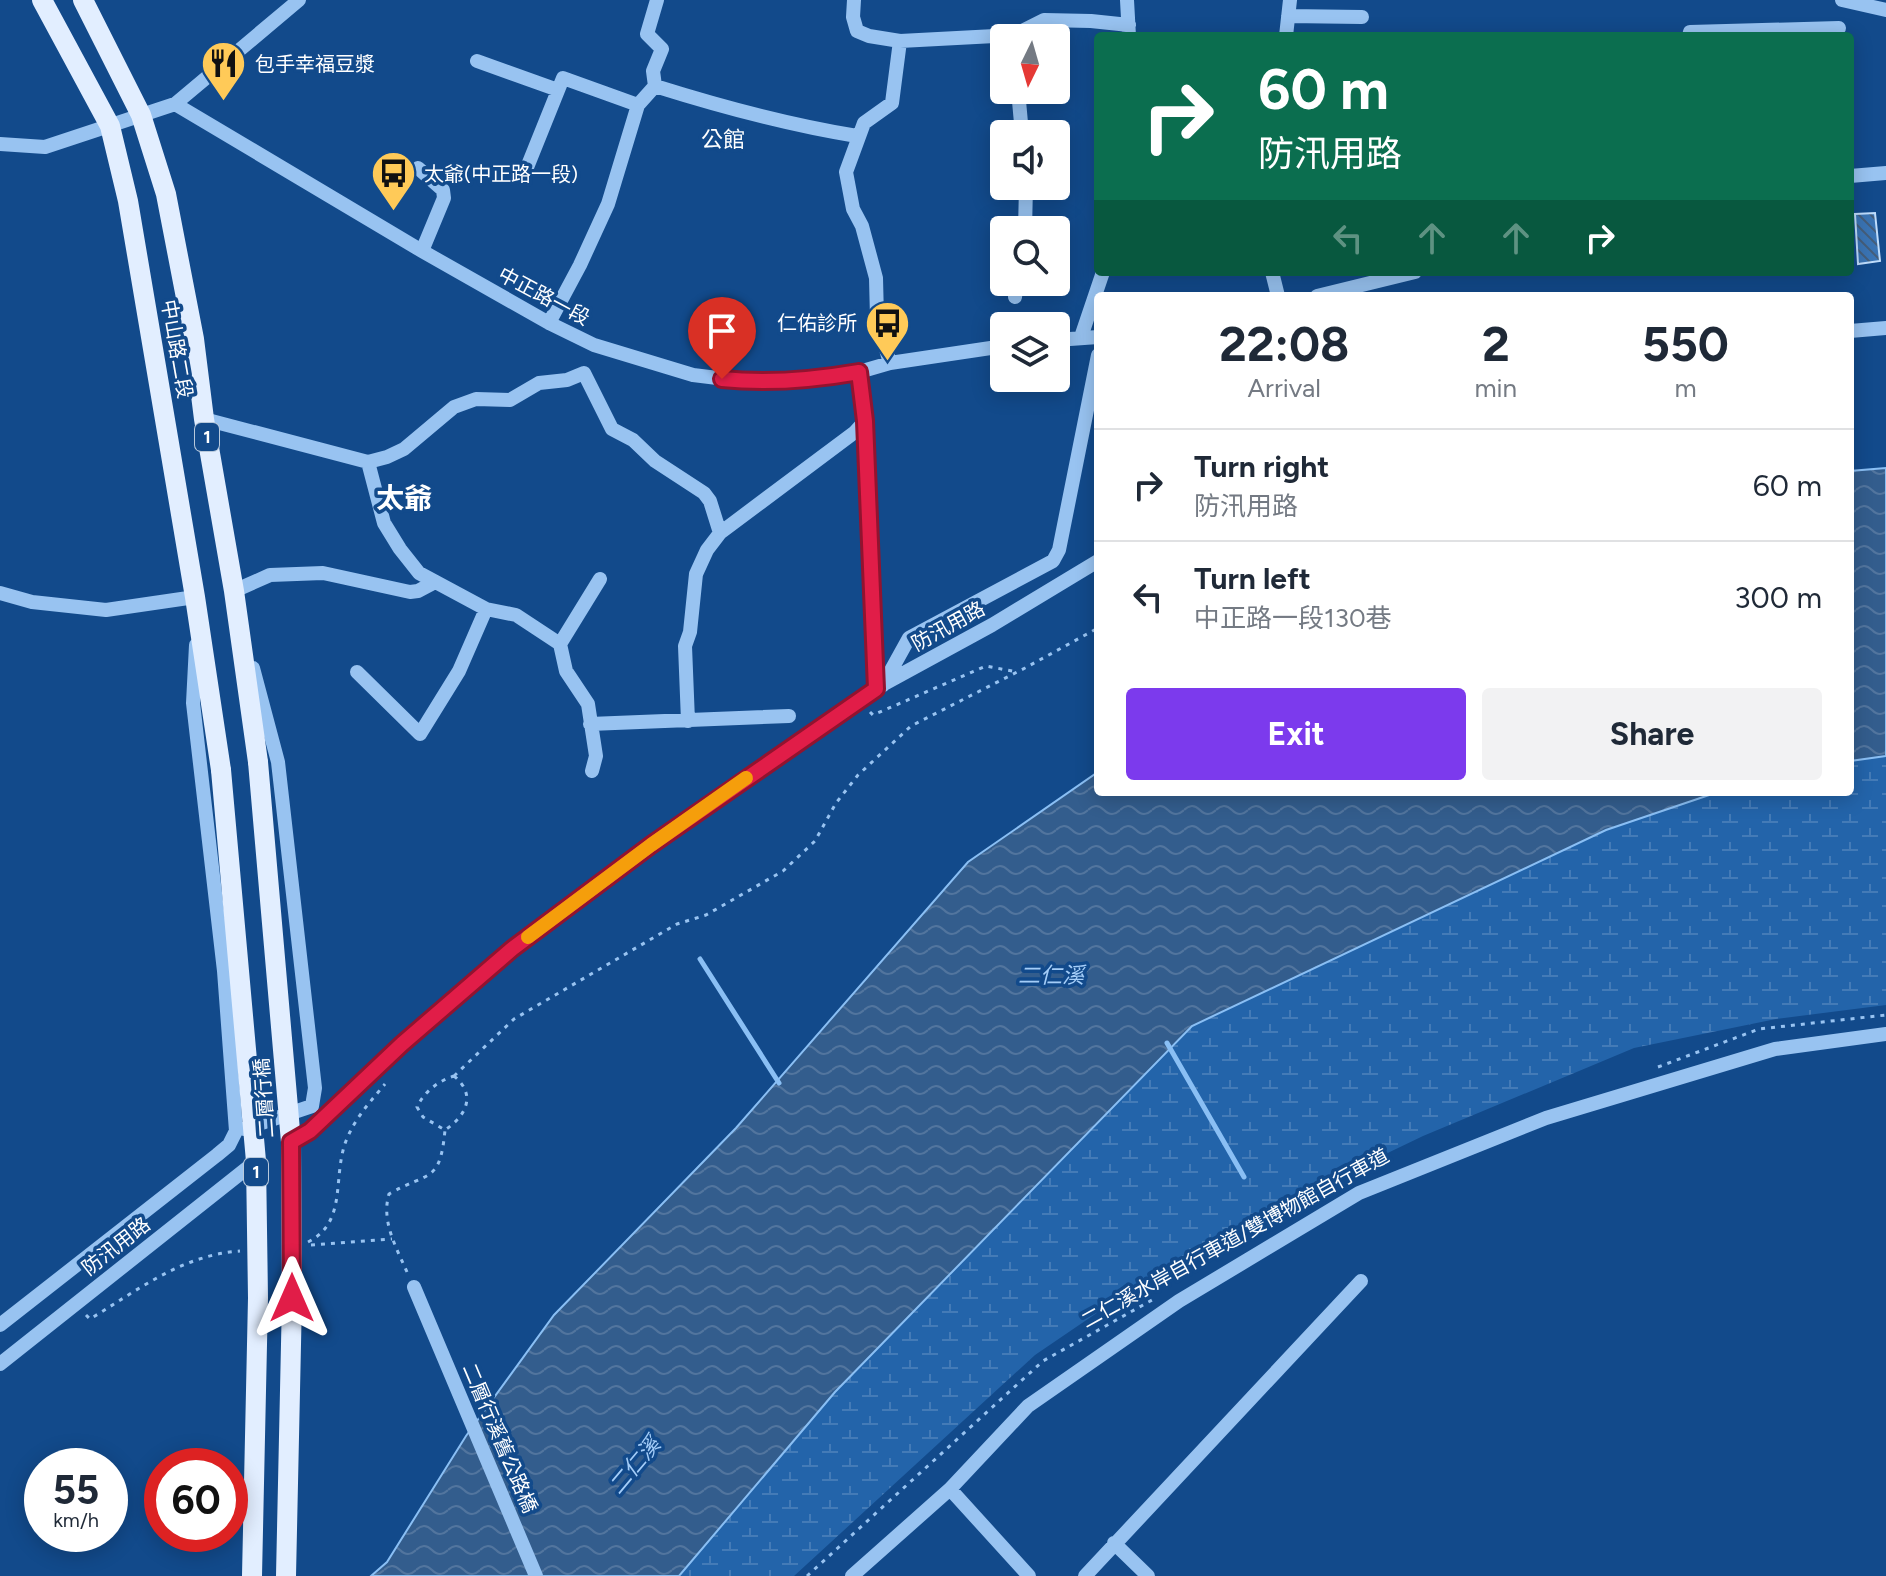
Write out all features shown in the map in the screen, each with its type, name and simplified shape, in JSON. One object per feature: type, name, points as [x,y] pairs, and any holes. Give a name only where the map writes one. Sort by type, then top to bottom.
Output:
[{"type":"main road","name":"中山路二段","points":[[42,0],[110,126],[128,201],[221,770]]},
{"type":"main road","name":"中山路二段","points":[[83,0],[141,115],[166,194],[194,339],[258,762]]},
{"type":"main road","name":"二層行橋","points":[[258,762],[291,1142],[292,1298],[286,1576]]},
{"type":"main road","name":"二層行橋","points":[[221,770],[256,1161],[258,1298],[252,1576]]},
{"type":"street","points":[[0,144],[45,147],[175,104],[299,0]]},
{"type":"street","points":[[549,323],[608,204],[638,105],[655,86],[653,71],[662,49],[647,34],[657,0]]},
{"type":"street","points":[[854,0],[853,17],[857,31],[869,36],[900,41],[990,38]]},
{"type":"street","points":[[1037,24],[1044,20],[1091,21],[1129,31],[1127,0]]},
{"type":"street","points":[[1286,32],[1290,0]]},
{"type":"street","points":[[1839,32],[1842,0],[1886,10]]},
{"type":"street","points":[[1288,16],[1362,17]]},
{"type":"street","points":[[890,363],[877,318],[876,278],[862,226],[853,209],[846,172],[864,123],[892,103],[900,41]]},
{"type":"street","points":[[477,61],[558,90]]},
{"type":"street","points":[[526,170],[563,78],[638,105]]},
{"type":"street","points":[[655,86],[782,122],[857,136]]},
{"type":"street","name":"中正路一段","points":[[175,104],[549,323],[594,345],[693,375],[750,382],[815,380],[890,363],[990,348]]},
{"type":"street","points":[[418,168],[443,190],[444,198],[422,251]]},
{"type":"street","points":[[1854,176],[1886,173]]},
{"type":"street","points":[[1327,292],[1364,278]]},
{"type":"street","points":[[1081,337],[1094,299]]},
{"type":"street","points":[[1854,331],[1886,328]]},
{"type":"street","points":[[1070,338],[1094,337]]},
{"type":"street","points":[[594,345],[584,373],[612,429],[633,440],[655,461],[704,493],[710,501],[720,533]]},
{"type":"street","points":[[859,372],[865,421],[879,687]]},
{"type":"street","points":[[204,419],[368,462],[404,449],[454,407],[476,399],[510,400],[539,383],[567,380],[584,373]]},
{"type":"street","points":[[879,687],[909,638],[1053,561],[1059,550],[1094,375]]},
{"type":"street","points":[[688,721],[685,646],[690,632],[696,574],[707,550],[720,533],[855,432],[865,421]]},
{"type":"street","points":[[368,462],[384,523],[419,573],[486,609],[516,615],[560,644],[566,671],[588,704],[596,756],[592,771]]},
{"type":"street","name":"防汛用路","points":[[291,1142],[310,1131],[512,949],[651,845],[879,687],[992,625],[1094,563]]},
{"type":"street","points":[[234,591],[270,575],[329,574],[410,592],[435,582]]},
{"type":"street","points":[[560,644],[600,579]]},
{"type":"street","points":[[0,593],[67,608],[106,610],[195,597]]},
{"type":"street","points":[[357,672],[420,734],[459,671],[486,609]]},
{"type":"street","points":[[236,1131],[312,1106],[315,1088],[278,762],[237,612]]},
{"type":"street","points":[[0,1325],[217,1155],[229,1145],[236,1131],[224,971],[193,703],[198,619]]},
{"type":"street","points":[[590,724],[789,716]]},
{"type":"street","points":[[852,1576],[950,1489],[1028,1406],[1179,1301],[1359,1193],[1546,1118],[1775,1049],[1886,1034]]},
{"type":"street","name":"防汛用路","points":[[0,1364],[256,1161]]},
{"type":"street","points":[[1085,1576],[1361,1281]]},
{"type":"street","name":"二層行溪舊公路橋","points":[[414,1287],[536,1576]]},
{"type":"street","points":[[950,1489],[1029,1576]]},
{"type":"street","points":[[1114,1543],[1148,1576]]},
{"type":"path","points":[[445,1130],[423,1117],[417,1107],[422,1097],[443,1079],[454,1076],[514,1019],[677,924],[706,915],[783,871],[815,841],[836,803],[858,775],[911,726],[1094,630]]},
{"type":"path","points":[[859,701],[873,715],[986,666],[1017,672]]},
{"type":"path","points":[[1654,1068],[1759,1029],[1886,1015]]},
{"type":"path","points":[[381,1065],[393,1074],[355,1119],[344,1145],[332,1222],[323,1235],[302,1246],[392,1239]]},
{"type":"path","points":[[414,1287],[392,1239],[386,1207],[389,1194],[429,1177],[438,1167],[445,1130],[459,1121],[467,1108],[462,1083],[454,1076]]},
{"type":"path","points":[[77,1302],[90,1319],[177,1267],[211,1253],[241,1251]]},
{"type":"path","name":"二仁溪水岸自行車道/雙博物館自行車道","points":[[807,1576],[1043,1361],[1152,1299]]},
{"type":"green space","points":[[1886,756],[1886,1005],[1776,1019],[1634,1048],[1423,1136],[1238,1225],[1107,1306],[1035,1355],[794,1576],[679,1576],[835,1392],[1192,1026],[1606,830],[1706,796],[1854,796],[1854,760]]},
{"type":"water","points":[[1886,468],[1886,756],[1854,760],[1854,471]]},
{"type":"water","name":"二仁溪","points":[[1094,775],[1094,796],[1706,796],[1606,830],[1192,1026],[835,1392],[679,1576],[371,1576],[387,1562],[466,1436],[554,1315],[736,1128],[968,862]]},
{"type":"building","points":[[1875,213],[1880,261],[1858,264],[1855,214]]},
{"type":"waterway","points":[[700,959],[779,1083]]},
{"type":"waterway","points":[[1167,1043],[1244,1177]]},
{"type":"slow traffic","points":[[528,937],[746,778]]},
{"type":"place","name":"包手幸福豆漿","points":[[224,103]]},
{"type":"place","name":"太爺(中正路一段)","points":[[393,213]]},
{"type":"place","name":"仁佑診所","points":[[888,362]]},
{"type":"district","name":"公館","points":[[723,139]]},
{"type":"district","name":"太爺","points":[[404,498]]},
{"type":"route","points":[[292,1298],[291,1142],[310,1131],[402,1044],[512,949],[651,845],[876,689],[865,421],[859,372],[815,380],[750,382],[722,379]]}]
